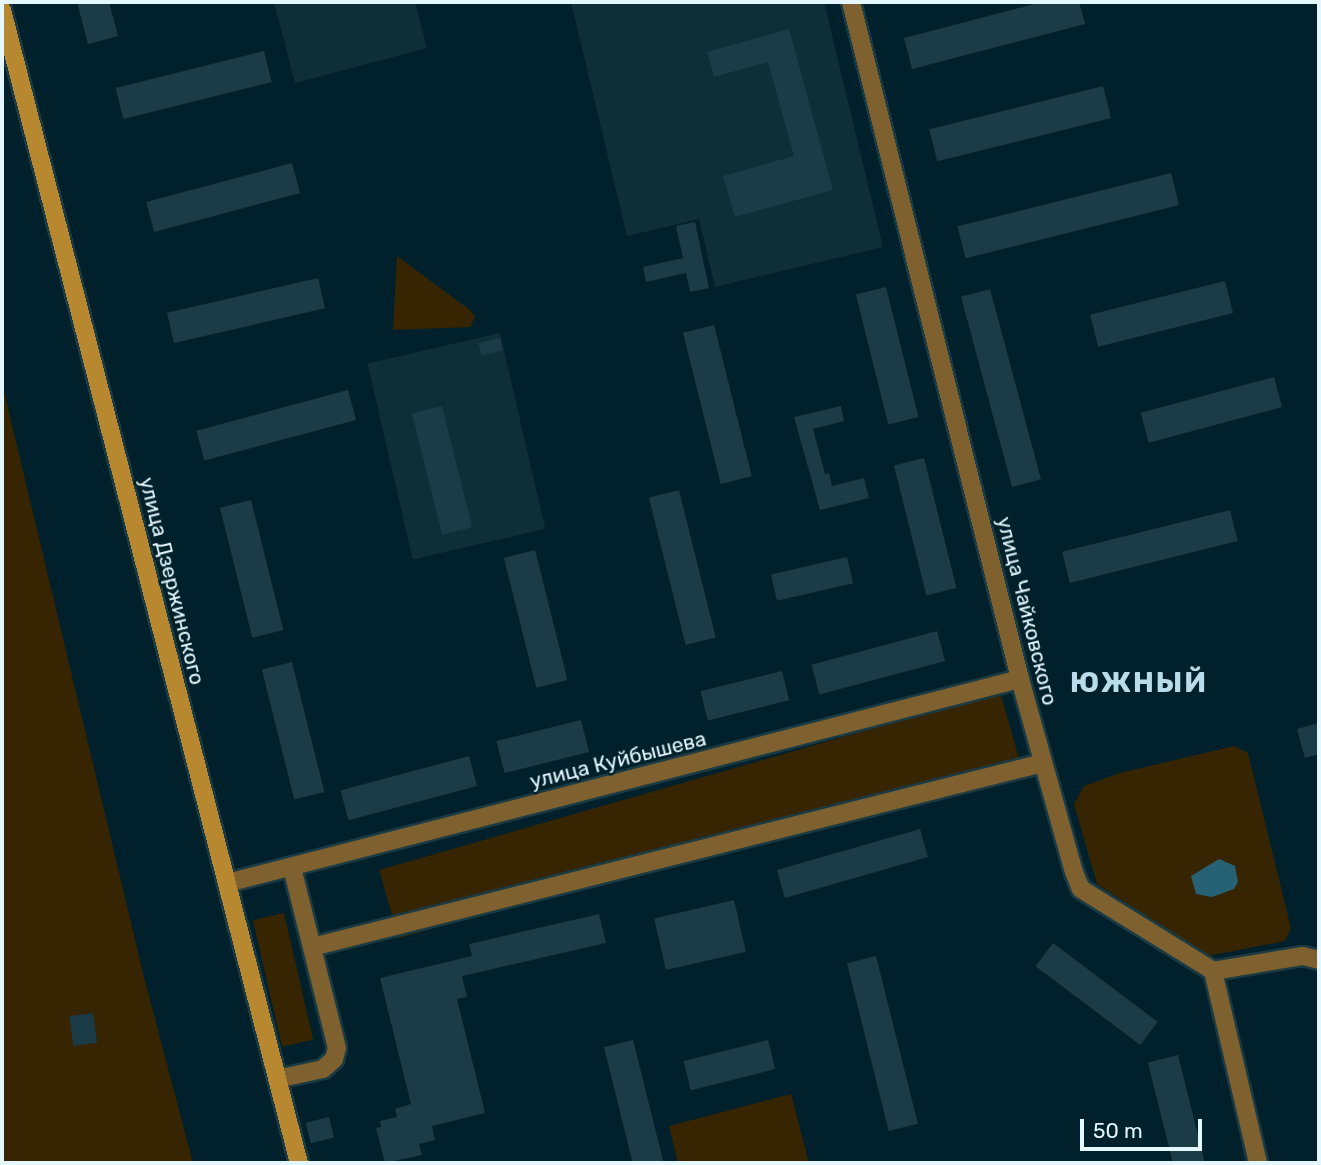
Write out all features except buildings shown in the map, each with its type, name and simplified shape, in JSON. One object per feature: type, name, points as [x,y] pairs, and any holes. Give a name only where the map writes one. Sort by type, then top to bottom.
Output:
[{"type":"main road","name":"улица Дзержинского","points":[[2,10],[299,1163]]},
{"type":"street","name":"улица Чайковского","points":[[850,2],[1020,679],[1081,889],[1213,971]]},
{"type":"street","name":"улица Куйбышева","points":[[227,883],[1020,679]]},
{"type":"street","points":[[312,947],[1043,763]]},
{"type":"street","points":[[277,1079],[323,1069],[334,1059],[337,1048],[292,867]]},
{"type":"street","points":[[1258,1163],[1213,971],[1303,956],[1319,960]]},
{"type":"shaded area","points":[[274,2],[415,2],[427,48],[295,83]]},
{"type":"shaded area","points":[[571,2],[824,2],[883,247],[715,287],[699,219],[627,236]]},
{"type":"shaded area","points":[[397,256],[470,310],[475,317],[470,327],[393,330]]},
{"type":"shaded area","points":[[500,333],[545,529],[413,559],[367,364]]},
{"type":"shaded area","points":[[2,383],[143,973],[193,1163],[2,1163]]},
{"type":"shaded area","points":[[1000,692],[1020,760],[399,938],[379,870]]},
{"type":"shaded area","points":[[1234,746],[1248,753],[1291,928],[1285,941],[1208,956],[1097,884],[1074,804],[1084,786],[1120,773]]},
{"type":"shaded area","points":[[1219,859],[1235,866],[1238,882],[1234,889],[1212,897],[1196,894],[1191,876]]},
{"type":"shaded area","points":[[284,913],[313,1040],[282,1047],[253,920]]},
{"type":"shaded area","points":[[791,1094],[809,1163],[678,1163],[669,1126]]},
{"type":"district","name":"ЮЖНЫЙ","points":[[1139,683]]}]
